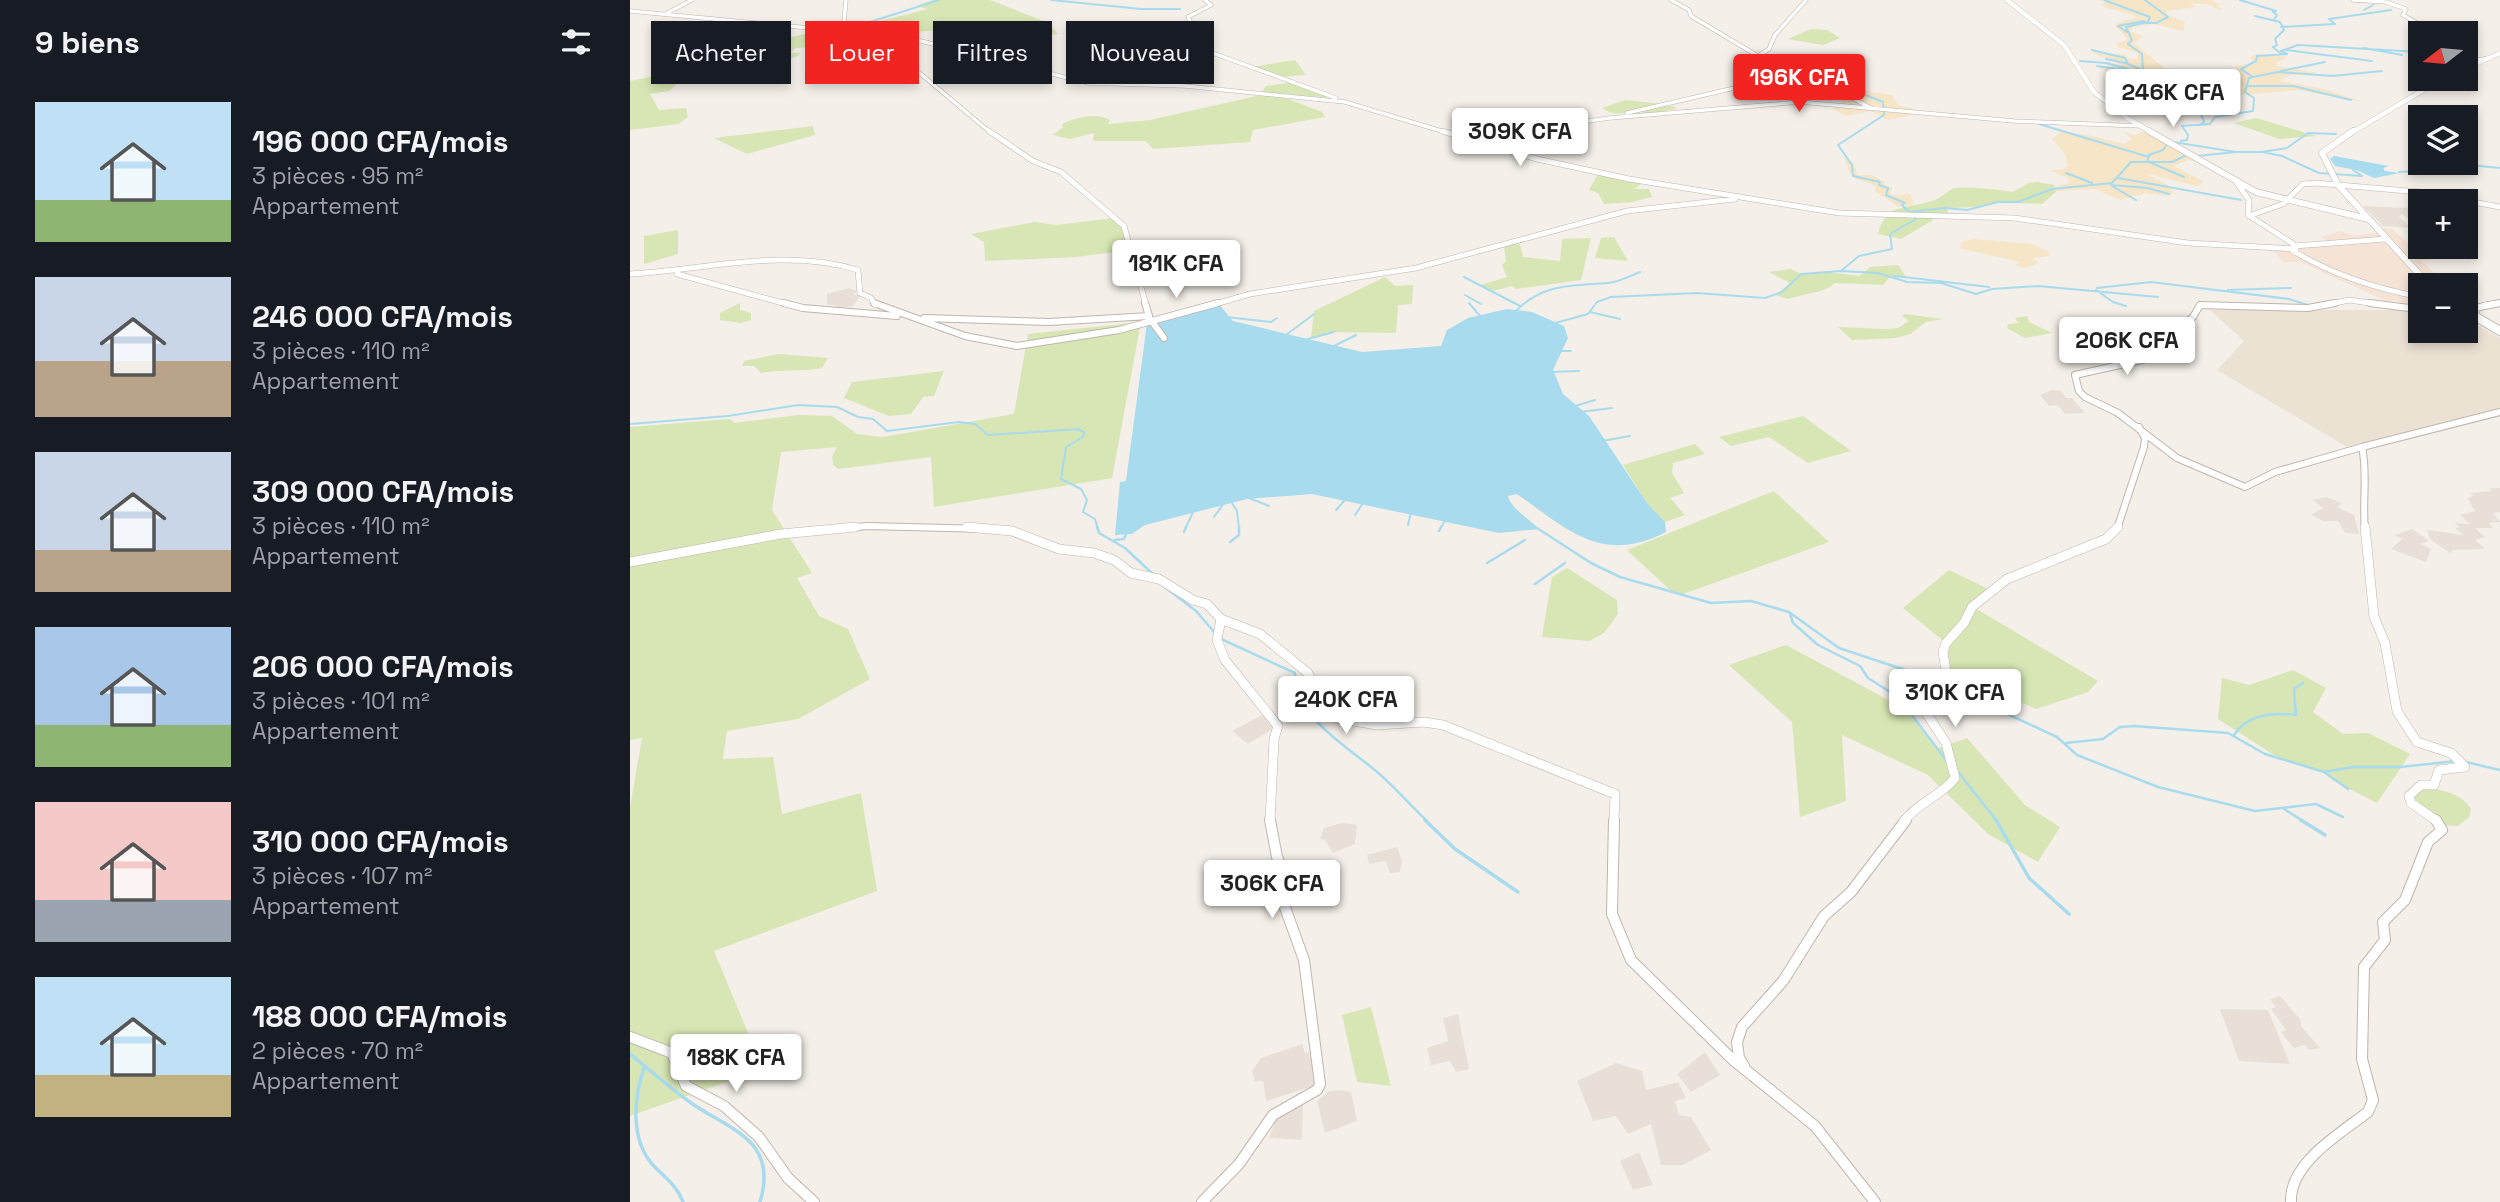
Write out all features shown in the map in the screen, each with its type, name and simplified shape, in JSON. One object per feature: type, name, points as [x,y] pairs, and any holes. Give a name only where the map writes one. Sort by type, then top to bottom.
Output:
[{"type":"street","points":[[662,14],[692,0]]},
{"type":"street","points":[[844,21],[846,0]]},
{"type":"street","points":[[1205,0],[1211,5],[1188,17],[1191,23],[1184,37],[1185,43],[1350,103],[1503,151],[1629,179],[1839,213],[2014,218],[2188,243],[2294,248],[2386,239]]},
{"type":"street","points":[[1671,0],[1759,58],[1835,89],[1876,110]]},
{"type":"street","points":[[1759,58],[1769,50],[1775,35],[1806,0]]},
{"type":"street","points":[[2007,0],[2064,44],[2094,92],[2141,125],[2256,192],[2368,219]]},
{"type":"street","points":[[2357,0],[2399,5],[2406,9],[2403,15],[2413,21]]},
{"type":"street","points":[[630,11],[805,27]]},
{"type":"street","points":[[919,39],[1088,83],[1222,89],[1350,103]]},
{"type":"street","points":[[2478,63],[2500,53]]},
{"type":"street","points":[[1457,136],[1556,127],[1746,86],[1756,83],[1759,78],[1759,58]]},
{"type":"street","points":[[2478,60],[2489,58]]},
{"type":"street","points":[[919,71],[980,125],[1033,161],[1070,178],[1124,226],[1149,318],[1164,338]]},
{"type":"street","points":[[1759,78],[1781,73],[1797,75]]},
{"type":"street","points":[[2418,273],[2338,184],[2323,162],[2323,152],[2421,91]]},
{"type":"street","points":[[1605,118],[1701,113],[1785,102],[2124,128],[2141,125]]},
{"type":"street","points":[[2237,183],[2249,200],[2246,209],[2249,216],[2322,268],[2370,287],[2408,295]]},
{"type":"street","points":[[2249,216],[2286,201],[2303,184],[2338,184],[2428,193],[2500,207]]},
{"type":"street","points":[[630,274],[671,272],[759,260],[836,263],[858,270],[860,293],[871,298],[875,305],[965,336],[1013,347],[1119,330],[1149,318],[1250,294],[1416,268],[1628,211],[1748,198]]},
{"type":"street","points":[[671,272],[803,308],[914,317],[1049,322],[1149,318]]},
{"type":"street","points":[[2408,308],[2349,300],[2308,308],[2198,306],[2193,317],[2155,347],[2160,356],[2075,374],[2078,389],[2085,397],[2139,427],[2177,458],[2245,487],[2275,472],[2500,412]]},
{"type":"street","points":[[2478,306],[2500,303]]},
{"type":"street","points":[[2478,318],[2500,331]]},
{"type":"street","points":[[1750,1074],[1739,1058],[1737,1042],[1742,1027],[1783,981],[1824,916],[1851,892],[1916,806],[1955,778],[1946,743],[1923,708],[1924,704],[1942,693],[1947,677],[1943,652],[1946,643],[1964,623],[1972,607],[1995,586],[2106,540],[2116,532],[2123,520],[2133,478],[2144,450],[2146,440],[2139,427]]},
{"type":"street","points":[[2291,1202],[2290,1187],[2302,1169],[2368,1112],[2373,1100],[2362,1062],[2364,967],[2385,940],[2383,922],[2411,891],[2428,842],[2442,830],[2436,819],[2411,803],[2409,796],[2421,785],[2437,782],[2439,770],[2465,767],[2451,753],[2417,742],[2397,711],[2385,643],[2374,617],[2362,499],[2365,460],[2362,447]]},
{"type":"street","points":[[630,562],[781,534],[867,526],[956,526],[1012,531],[1034,537],[1059,549],[1094,553],[1114,560],[1131,573],[1170,584],[1194,600],[1207,604],[1221,619],[1260,634],[1308,673],[1324,709],[1336,718],[1377,726],[1424,722],[1443,725],[1615,794],[1612,914],[1631,960],[1750,1074],[1815,1126],[1875,1202]]},
{"type":"street","points":[[1202,1202],[1239,1164],[1273,1115],[1317,1090],[1320,1084],[1304,960],[1283,902],[1285,876],[1277,857],[1270,820],[1273,738],[1278,726],[1237,678],[1218,646],[1221,619]]},
{"type":"street","points":[[630,1037],[672,1053],[686,1086],[724,1105],[759,1137],[788,1178],[814,1202]]},
{"type":"shaded area","points":[[2363,206],[2408,208],[2408,218],[2402,214],[2399,217],[2408,228],[2383,226]]},
{"type":"shaded area","points":[[2376,228],[2392,229],[2408,243],[2408,259],[2434,259],[2421,260],[2434,273],[2408,273],[2408,306],[2398,301],[2386,301],[2300,262],[2283,262],[2272,249],[2327,241],[2322,237],[2340,231],[2355,236],[2379,232]]},
{"type":"shaded area","points":[[849,288],[857,291],[854,295],[861,295],[853,306],[836,308],[836,305],[827,305],[827,294]]},
{"type":"shaded area","points":[[2210,310],[2408,310],[2408,343],[2478,343],[2478,326],[2500,338],[2500,409],[2347,447],[2217,370],[2244,341]]},
{"type":"shaded area","points":[[2052,390],[2061,391],[2066,398],[2072,398],[2085,413],[2065,414],[2058,405],[2049,406],[2040,395]]},
{"type":"shaded area","points":[[2490,488],[2500,488],[2500,512],[2493,513],[2500,522],[2489,523],[2493,528],[2475,528],[2485,537],[2475,540],[2485,549],[2453,550],[2450,553],[2429,538],[2428,530],[2463,535],[2455,528],[2460,527],[2454,523],[2470,524],[2460,515],[2475,511],[2467,498],[2474,496],[2470,493],[2491,491]]},
{"type":"shaded area","points":[[2326,497],[2342,504],[2337,507],[2354,515],[2359,534],[2345,533],[2338,521],[2323,521],[2311,515],[2323,508],[2313,500]]},
{"type":"shaded area","points":[[2412,529],[2429,541],[2420,544],[2431,549],[2426,562],[2391,549],[2402,539],[2395,535]]},
{"type":"shaded area","points":[[1266,713],[1278,726],[1248,744],[1232,731]]},
{"type":"shaded area","points":[[1342,823],[1357,825],[1355,844],[1333,853],[1325,840],[1320,839],[1324,828]]},
{"type":"shaded area","points":[[1397,847],[1402,861],[1400,872],[1390,873],[1386,861],[1369,864],[1367,855]]},
{"type":"shaded area","points":[[2280,996],[2320,1048],[2309,1050],[2305,1045],[2294,1048],[2281,1032],[2286,1030],[2271,1009],[2276,1007],[2270,999]]},
{"type":"shaded area","points":[[2220,1009],[2268,1010],[2290,1064],[2239,1061]]},
{"type":"shaded area","points":[[1458,1014],[1469,1069],[1456,1072],[1450,1061],[1431,1065],[1427,1048],[1448,1041],[1443,1018]]},
{"type":"shaded area","points":[[1302,1044],[1305,1053],[1315,1051],[1320,1084],[1266,1101],[1263,1081],[1255,1082],[1252,1071],[1261,1058]]},
{"type":"shaded area","points":[[1705,1052],[1720,1075],[1691,1092],[1677,1074]]},
{"type":"shaded area","points":[[1616,1063],[1642,1071],[1646,1090],[1678,1082],[1686,1098],[1675,1101],[1679,1115],[1691,1117],[1711,1150],[1683,1165],[1661,1165],[1651,1124],[1628,1134],[1616,1116],[1593,1121],[1577,1081]]},
{"type":"shaded area","points":[[1329,1091],[1351,1092],[1357,1121],[1325,1133],[1317,1101]]},
{"type":"shaded area","points":[[1303,1104],[1302,1140],[1269,1138],[1277,1117]]},
{"type":"shaded area","points":[[1639,1152],[1653,1185],[1633,1190],[1620,1161]]},
{"type":"green space","points":[[933,0],[990,0],[1043,21],[933,21],[933,31],[919,32],[919,21],[880,21],[928,9],[916,6]]},
{"type":"green space","points":[[1811,29],[1827,30],[1840,38],[1823,45],[1788,39]]},
{"type":"green space","points":[[805,34],[805,47],[791,52],[791,37]]},
{"type":"green space","points":[[791,53],[800,53],[791,58]]},
{"type":"green space","points":[[1295,60],[1306,75],[1281,77],[1252,67]]},
{"type":"green space","points":[[1831,67],[1832,70],[1843,71],[1851,86],[1867,91],[1864,94],[1797,70],[1808,72]]},
{"type":"green space","points":[[651,77],[651,84],[677,84],[669,91],[650,94],[659,110],[686,108],[688,117],[678,124],[630,130],[630,81]]},
{"type":"green space","points":[[1293,82],[1337,98],[1261,93],[1266,86]]},
{"type":"green space","points":[[1261,95],[1288,99],[1322,112],[1325,117],[1253,130],[1250,142],[1153,149],[1146,141],[1093,141],[1094,133],[1070,139],[1053,135],[1063,127],[1062,124],[1080,118],[1105,118],[1110,120],[1108,124],[1150,120]]},
{"type":"green space","points":[[1625,100],[1677,108],[1647,116],[1639,110],[1616,113],[1602,108]]},
{"type":"green space","points":[[2256,118],[2316,136],[2279,139],[2234,123]]},
{"type":"green space","points":[[813,126],[815,135],[747,154],[714,138]]},
{"type":"green space","points":[[1598,174],[1643,183],[1634,189],[1649,189],[1652,197],[1604,204],[1598,193],[1589,190]]},
{"type":"green space","points":[[2029,183],[2054,185],[2056,192],[2042,204],[1998,202],[1976,207],[1946,208],[1949,214],[1930,215],[1933,220],[1901,239],[1878,234],[1881,224],[1892,212],[1935,200],[1955,188],[2013,192]]},
{"type":"green space","points":[[1115,218],[1124,226],[1130,250],[1076,257],[985,261],[984,242],[971,234],[1035,222],[1056,225]]},
{"type":"green space","points":[[678,230],[678,254],[644,264],[644,236]]},
{"type":"green space","points":[[1614,237],[1628,261],[1595,258],[1601,238]]},
{"type":"green space","points":[[1591,238],[1581,280],[1516,289],[1512,286],[1493,291],[1481,285],[1507,277],[1502,265],[1506,261],[1504,246],[1520,244],[1523,257],[1560,261],[1562,239]]},
{"type":"green space","points":[[1898,265],[1906,277],[1889,278],[1883,285],[1834,283],[1821,291],[1788,299],[1776,295],[1790,283],[1769,272],[1790,269],[1802,274],[1827,272],[1860,276],[1870,267]]},
{"type":"green space","points":[[1385,277],[1395,286],[1413,285],[1412,304],[1398,305],[1396,333],[1335,332],[1311,338],[1314,311]]},
{"type":"green space","points":[[740,303],[740,310],[751,313],[751,320],[741,323],[720,320],[720,313]]},
{"type":"green space","points":[[1904,314],[1944,319],[1926,322],[1910,334],[1896,338],[1852,340],[1838,327],[1898,328],[1909,321],[1902,316]]},
{"type":"green space","points":[[2027,316],[2029,322],[2052,333],[2025,338],[2007,328],[2008,324],[2018,323],[2015,318]]},
{"type":"green space","points":[[1141,322],[1112,478],[934,507],[931,457],[838,469],[833,465],[832,457],[837,447],[781,452],[772,510],[812,573],[797,578],[819,616],[848,629],[870,679],[798,719],[727,731],[723,759],[773,757],[782,814],[861,793],[877,891],[714,951],[763,1069],[630,1116],[630,808],[642,738],[630,740],[630,427],[730,419],[734,423],[799,415],[832,416],[857,434],[883,437],[1014,414],[1028,334]]},
{"type":"green space","points":[[779,354],[828,358],[822,368],[814,369],[761,373],[754,366],[742,366],[744,361]]},
{"type":"green space","points":[[944,371],[934,396],[923,397],[911,414],[889,416],[844,398],[852,382]]},
{"type":"green space","points":[[1803,416],[1851,451],[1808,463],[1769,437],[1731,446],[1719,437]]},
{"type":"green space","points":[[1695,444],[1705,454],[1673,463],[1672,473],[1684,493],[1670,498],[1685,515],[1665,522],[1647,503],[1623,465]]},
{"type":"green space","points":[[1774,491],[1829,542],[1683,594],[1671,591],[1627,550]]},
{"type":"green space","points":[[1567,568],[1617,600],[1618,614],[1604,633],[1589,641],[1542,637],[1552,577]]},
{"type":"green space","points":[[1949,570],[1990,590],[1973,607],[2098,681],[2088,692],[2036,709],[1947,670],[1946,643],[1903,608]]},
{"type":"green space","points":[[1786,645],[1905,709],[1936,749],[1967,738],[2025,805],[2060,827],[2038,862],[1988,834],[1928,775],[1842,735],[1846,801],[1800,817],[1792,722],[1729,665]]},
{"type":"green space","points":[[2293,670],[2326,688],[2313,712],[2343,734],[2368,733],[2410,754],[2377,803],[2332,780],[2324,772],[2277,757],[2218,719],[2222,678],[2249,685]]},
{"type":"green space","points":[[2421,785],[2461,798],[2471,809],[2469,817],[2458,826],[2442,825],[2411,803],[2413,790]]},
{"type":"green space","points":[[1371,1007],[1391,1086],[1357,1082],[1342,1015]]},
{"type":"sand","points":[[2100,0],[2211,0],[2221,5],[2217,6],[2223,9],[2219,10],[2207,4],[2189,3],[2196,7],[2167,11],[2167,15],[2185,22],[2183,31],[2154,24],[2133,27],[2130,31],[2143,36],[2134,43],[2170,72],[2167,76],[2183,79],[2201,106],[2179,109],[2157,106],[2115,90],[2148,82],[2133,75],[2121,74],[2126,79],[2115,77],[2097,66],[2120,70],[2122,65],[2087,50],[2109,55],[2124,54],[2129,59],[2138,59],[2138,53],[2118,47],[2116,43],[2128,40],[2114,24],[2138,17],[2100,5],[2106,2]]},
{"type":"sand","points":[[2257,54],[2288,57],[2276,63],[2277,66],[2318,73],[2290,75],[2280,81],[2324,89],[2363,102],[2298,90],[2243,95],[2226,86],[2225,83],[2237,78],[2235,66],[2249,64],[2253,60],[2249,58]]},
{"type":"sand","points":[[1867,91],[1892,95],[1898,105],[1911,108],[1916,114],[1888,120],[1871,111],[1846,116],[1833,109],[1843,103],[1839,99],[1842,95],[1853,92],[1864,94]]},
{"type":"sand","points":[[2145,131],[2198,162],[2188,160],[2174,166],[2204,182],[2197,186],[2144,173],[2171,187],[2173,194],[2167,196],[2146,193],[2120,200],[2095,189],[2055,191],[2054,187],[2069,183],[2068,178],[2049,170],[2061,170],[2068,166],[2065,154],[2052,139],[2061,132],[2124,144],[2132,139],[2124,132],[2135,135]]},
{"type":"sand","points":[[1844,157],[1853,163],[1858,175],[1872,175],[1885,182],[1884,185],[1892,188],[1890,193],[1893,196],[1910,194],[1914,204],[1899,207],[1875,191],[1875,186],[1854,177]]},
{"type":"sand","points":[[1974,239],[2033,244],[2049,252],[2049,256],[2033,258],[2038,263],[2024,268],[2015,265],[2020,262],[1959,248],[1964,241]]},
{"type":"water","points":[[2334,156],[2389,166],[2383,168],[2385,171],[2400,173],[2374,178],[2356,170],[2335,166],[2330,159]]},
{"type":"water","points":[[1218,303],[1233,321],[1362,352],[1441,346],[1447,330],[1468,318],[1507,309],[1532,312],[1564,326],[1568,338],[1553,370],[1563,394],[1589,416],[1647,503],[1665,522],[1666,532],[1623,545],[1604,544],[1570,531],[1517,494],[1508,496],[1510,501],[1539,529],[1499,533],[1312,494],[1247,499],[1145,525],[1132,534],[1115,535],[1120,482],[1126,481],[1147,323]]},
{"type":"waterway","points":[[873,21],[939,0]]},
{"type":"waterway","points":[[1051,0],[1141,9],[1180,9]]},
{"type":"waterway","points":[[2104,0],[2150,17],[2148,22],[2126,27],[2132,40],[2128,44],[2142,54],[2143,71]]},
{"type":"waterway","points":[[2145,0],[2168,17],[2156,23],[2147,23]]},
{"type":"waterway","points":[[2240,0],[2276,11],[2273,12],[2277,15],[2274,20]]},
{"type":"waterway","points":[[2364,10],[2373,5]]},
{"type":"waterway","points":[[2282,27],[2335,24],[2329,19],[2391,10]]},
{"type":"waterway","points":[[2255,16],[2280,22],[2282,27]]},
{"type":"waterway","points":[[2127,32],[2118,26],[2144,21]]},
{"type":"waterway","points":[[2281,54],[2273,47],[2277,45],[2275,39],[2284,30],[2282,27]]},
{"type":"waterway","points":[[2253,77],[2241,69],[2256,61],[2257,56],[2287,54],[2281,51],[2298,45],[2370,49]]},
{"type":"waterway","points":[[2364,48],[2370,49]]},
{"type":"waterway","points":[[2370,49],[2408,51]]},
{"type":"waterway","points":[[2370,49],[2402,55]]},
{"type":"waterway","points":[[2092,50],[2125,58],[2128,64],[2143,71]]},
{"type":"waterway","points":[[2286,50],[2372,61]]},
{"type":"waterway","points":[[2106,59],[2126,63]]},
{"type":"waterway","points":[[2080,61],[2106,63],[2143,73]]},
{"type":"waterway","points":[[2281,71],[2325,62]]},
{"type":"waterway","points":[[2097,66],[2124,70]]},
{"type":"waterway","points":[[2143,71],[2198,110],[2204,122],[2200,125]]},
{"type":"waterway","points":[[2253,77],[2278,72],[2332,76],[2382,71]]},
{"type":"waterway","points":[[2200,125],[2210,124],[2215,117],[2253,111],[2254,98],[2245,92],[2249,78],[2253,77]]},
{"type":"waterway","points":[[1836,83],[1883,102],[1884,115],[1838,145],[1852,165],[1853,176],[1880,182],[1879,185],[1888,188],[1886,195],[1905,203],[1902,205],[1909,212]]},
{"type":"waterway","points":[[2248,86],[2293,86],[2351,100]]},
{"type":"waterway","points":[[2039,124],[2148,157]]},
{"type":"waterway","points":[[2181,141],[2187,140],[2188,135],[2182,126],[2200,125]]},
{"type":"waterway","points":[[2236,152],[2287,148],[2308,133],[2336,134]]},
{"type":"waterway","points":[[2173,142],[2236,152]]},
{"type":"waterway","points":[[2148,157],[2163,150],[2167,144]]},
{"type":"waterway","points":[[2197,156],[2236,152]]},
{"type":"waterway","points":[[2263,152],[2282,156],[2319,173],[2362,176],[2353,170]]},
{"type":"waterway","points":[[2149,162],[2172,162],[2187,155]]},
{"type":"waterway","points":[[2148,157],[2147,161],[2149,162]]},
{"type":"waterway","points":[[1909,212],[1945,208],[1967,210],[1998,202],[2018,202],[2052,189],[2112,183],[2131,162],[2149,162]]},
{"type":"waterway","points":[[2149,162],[2184,177]]},
{"type":"waterway","points":[[2399,172],[2421,171],[2448,163],[2500,168]]},
{"type":"waterway","points":[[2066,173],[2092,183]]},
{"type":"waterway","points":[[2118,178],[2241,200]]},
{"type":"waterway","points":[[2111,185],[2148,188],[2169,194]]},
{"type":"waterway","points":[[2112,186],[2136,200]]},
{"type":"waterway","points":[[1841,271],[1859,256],[1892,249],[1890,234],[1916,219],[1909,212]]},
{"type":"waterway","points":[[1555,323],[1588,314],[1597,302],[1611,297],[1697,293],[1765,298],[1782,292],[1801,274],[1841,271]]},
{"type":"waterway","points":[[1841,271],[1878,273],[1907,282],[1941,283],[1976,294],[1992,289],[2038,286],[2098,292]]},
{"type":"waterway","points":[[1515,312],[1547,291],[1612,282],[1640,272]]},
{"type":"waterway","points":[[1895,276],[1989,287]]},
{"type":"waterway","points":[[1464,277],[1520,306]]},
{"type":"waterway","points":[[2097,288],[2151,282],[2289,299],[2308,305]]},
{"type":"waterway","points":[[2228,290],[2291,288]]},
{"type":"waterway","points":[[2098,292],[2158,297]]},
{"type":"waterway","points":[[2098,292],[2113,302],[2126,306]]},
{"type":"waterway","points":[[1465,295],[1481,304]]},
{"type":"waterway","points":[[1469,303],[1480,316]]},
{"type":"waterway","points":[[1590,312],[1620,319]]},
{"type":"waterway","points":[[1286,335],[1314,314]]},
{"type":"waterway","points":[[1226,317],[1271,322],[1277,318]]},
{"type":"waterway","points":[[1304,340],[1334,332]]},
{"type":"waterway","points":[[1334,346],[1356,335]]},
{"type":"waterway","points":[[1560,351],[1571,351]]},
{"type":"waterway","points":[[1551,372],[1579,371]]},
{"type":"waterway","points":[[1575,406],[1595,400]]},
{"type":"waterway","points":[[630,424],[728,416],[798,405],[837,407],[858,417],[873,419],[887,431],[959,422],[975,424],[988,435],[1078,429],[1084,432],[1083,437],[1066,447],[1061,479],[1081,489],[1087,500],[1083,512],[1095,519],[1098,529]]},
{"type":"waterway","points":[[1580,412],[1612,408]]},
{"type":"waterway","points":[[1602,441],[1630,436]]},
{"type":"waterway","points":[[1249,498],[1269,506]]},
{"type":"waterway","points":[[1230,500],[1237,511],[1239,529]]},
{"type":"waterway","points":[[1336,510],[1345,500]]},
{"type":"waterway","points":[[1214,517],[1224,503]]},
{"type":"waterway","points":[[1355,515],[1363,503]]},
{"type":"waterway","points":[[1185,529],[1194,510]]},
{"type":"waterway","points":[[1408,525],[1411,512]]},
{"type":"waterway","points":[[1440,529],[1446,519]]},
{"type":"waterway","points":[[1097,527],[1099,533],[1125,548],[1154,575]]},
{"type":"waterway","points":[[1184,532],[1186,527]]},
{"type":"waterway","points":[[1537,528],[1591,563],[1620,577],[1711,603],[1751,601],[1789,612],[1839,648],[1932,679],[2057,737],[2077,755],[2158,787],[2255,811],[2316,804],[2343,817]]},
{"type":"waterway","points":[[1230,542],[1239,535],[1239,529]]},
{"type":"waterway","points":[[1115,540],[1124,539],[1126,534]]},
{"type":"waterway","points":[[1487,563],[1525,540]]},
{"type":"waterway","points":[[1535,584],[1565,563]]},
{"type":"waterway","points":[[1162,585],[1196,611],[1216,634]]},
{"type":"waterway","points":[[1790,614],[1793,623],[1818,645],[1860,666],[1868,678],[1898,697],[1946,760]]},
{"type":"waterway","points":[[1221,639],[1295,673],[1297,689],[1312,716],[1383,777],[1427,821]]},
{"type":"waterway","points":[[2234,735],[2246,723],[2262,716],[2296,715],[2294,689],[2303,683]]},
{"type":"waterway","points":[[2066,743],[2103,739],[2120,727],[2134,726],[2228,733],[2265,754],[2324,772]]},
{"type":"waterway","points":[[2324,772],[2353,767],[2401,767],[2456,761]]},
{"type":"waterway","points":[[2466,762],[2500,770]]},
{"type":"waterway","points":[[1958,772],[1997,821]]},
{"type":"waterway","points":[[2324,772],[2348,789]]},
{"type":"waterway","points":[[2284,809],[2303,821]]},
{"type":"waterway","points":[[1425,820],[1455,849],[1518,892]]},
{"type":"waterway","points":[[1996,820],[2029,878],[2069,914]]},
{"type":"waterway","points":[[2301,820],[2325,835]]},
{"type":"waterway","points":[[630,1054],[694,1105],[749,1141],[758,1152],[763,1165],[764,1182],[760,1202]]},
{"type":"waterway","points":[[644,1068],[636,1105],[640,1142],[652,1164],[673,1185],[683,1202]]}]
